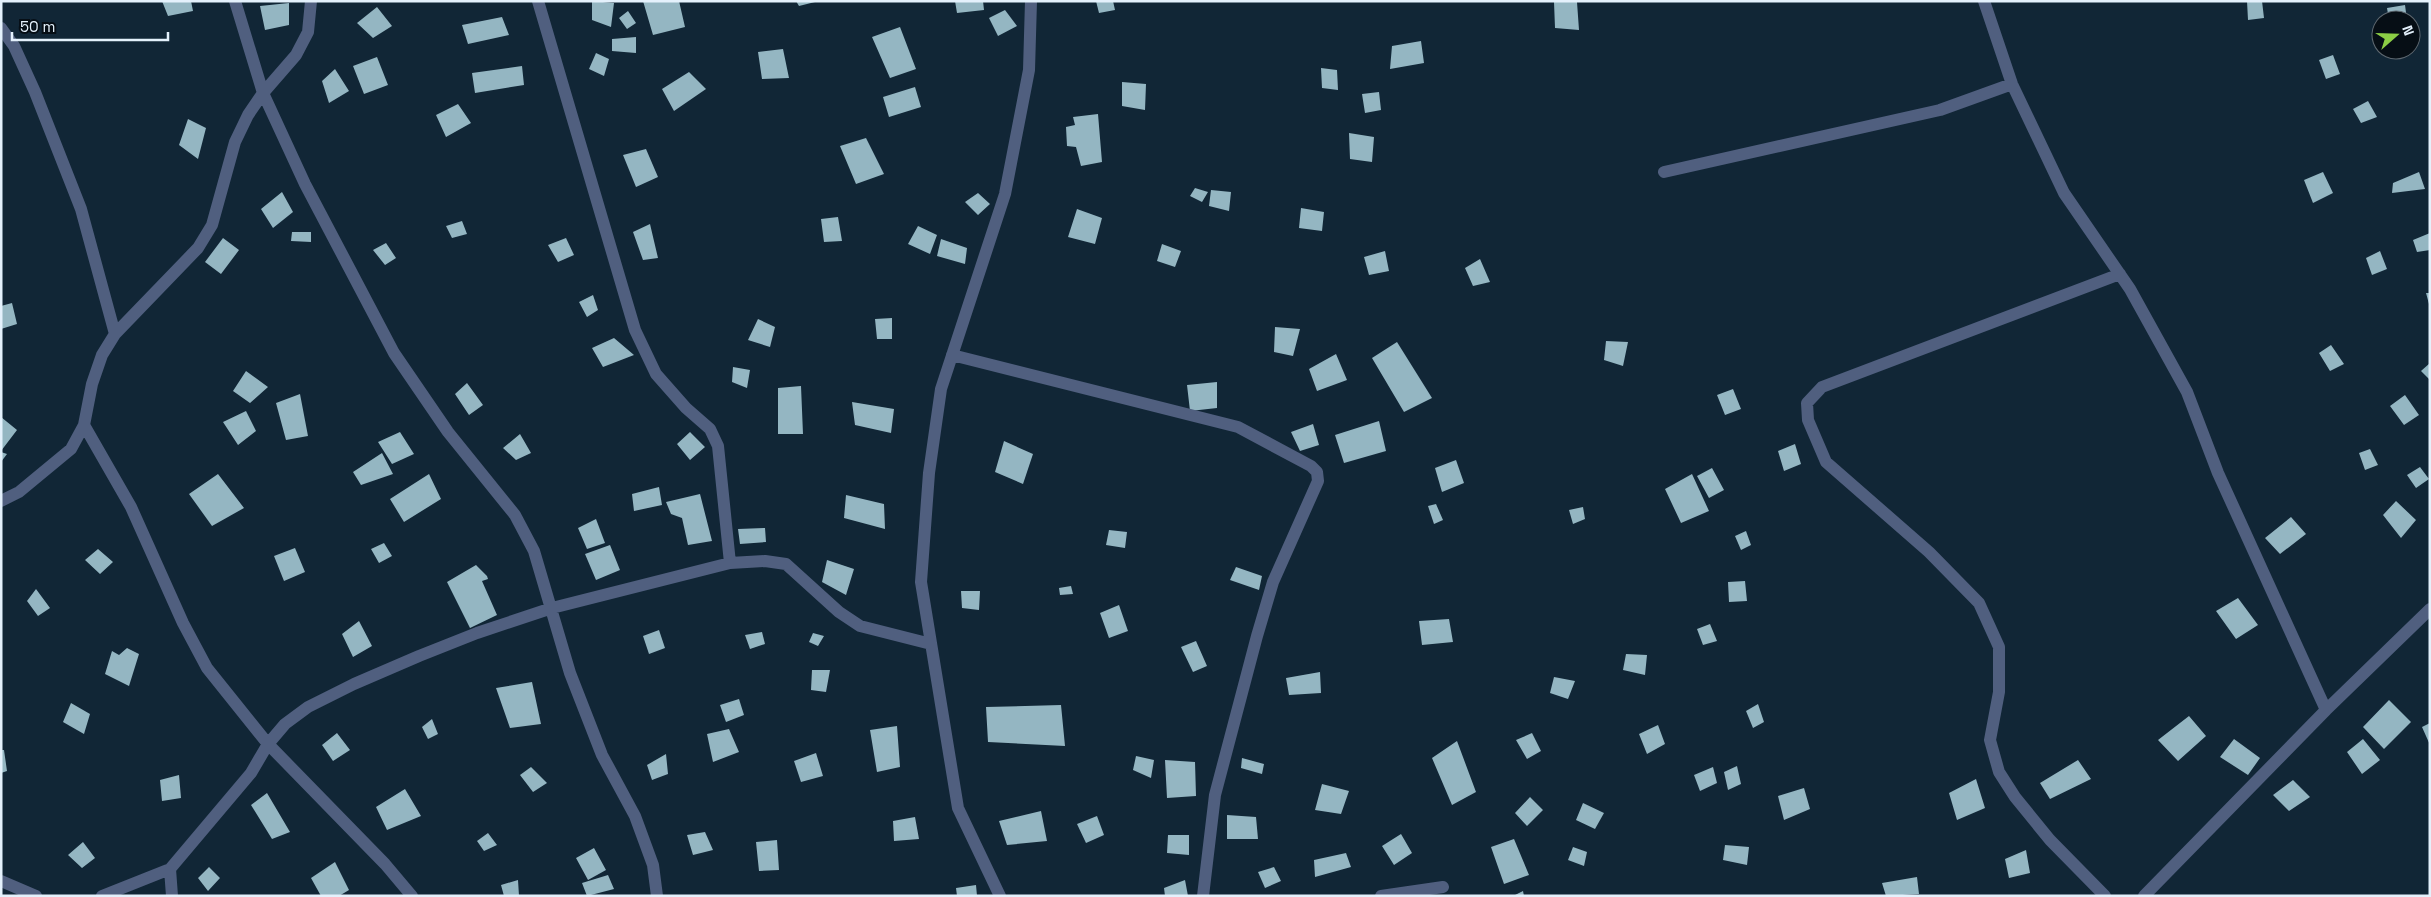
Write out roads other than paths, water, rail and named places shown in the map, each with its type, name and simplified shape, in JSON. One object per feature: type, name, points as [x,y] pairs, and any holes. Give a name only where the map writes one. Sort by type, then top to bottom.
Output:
[{"type":"street","points":[[235,1],[263,93],[306,184],[394,353],[448,432],[515,516],[534,551],[570,673],[602,755],[635,816],[653,865],[656,896]]},
{"type":"street","points":[[1,501],[19,492],[71,449],[84,425],[92,384],[102,356],[115,334],[198,248],[212,226],[235,142],[248,115],[263,93],[296,55],[308,32],[311,1]]},
{"type":"street","points":[[538,1],[635,330],[656,374],[686,408],[710,429],[718,446],[730,563]]},
{"type":"street","points":[[1000,896],[958,808],[921,582],[928,483],[941,388],[1005,194],[1028,70],[1031,1]]},
{"type":"street","points":[[1984,1],[2012,84],[2064,193],[2120,274],[2187,392],[2218,474],[2326,710]]},
{"type":"street","points":[[1,28],[14,46],[35,92],[81,209],[115,334]]},
{"type":"street","points":[[1664,172],[1940,110],[2012,84]]},
{"type":"street","points":[[2105,896],[2050,840],[2015,797],[1999,772],[1990,740],[1999,692],[1999,647],[1979,603],[1929,552],[1826,462],[1808,420],[1807,402],[1822,387],[2120,274]]},
{"type":"street","points":[[952,355],[1238,427],[1289,453],[1311,466],[1317,472],[1318,481],[1273,582],[1257,636],[1216,796],[1203,896]]},
{"type":"street","points":[[84,425],[131,507],[183,623],[207,668],[268,744],[385,864],[412,896]]},
{"type":"street","points":[[102,896],[170,869],[251,773],[268,744],[285,724],[308,707],[354,684],[477,633],[552,608],[730,563],[765,561],[786,564],[839,612],[860,626],[931,644]]},
{"type":"street","points":[[2144,896],[2326,710],[2430,609]]},
{"type":"street","points":[[170,869],[172,896]]},
{"type":"street","points":[[1,881],[36,896]]},
{"type":"street","points":[[1381,896],[1443,887]]}]
